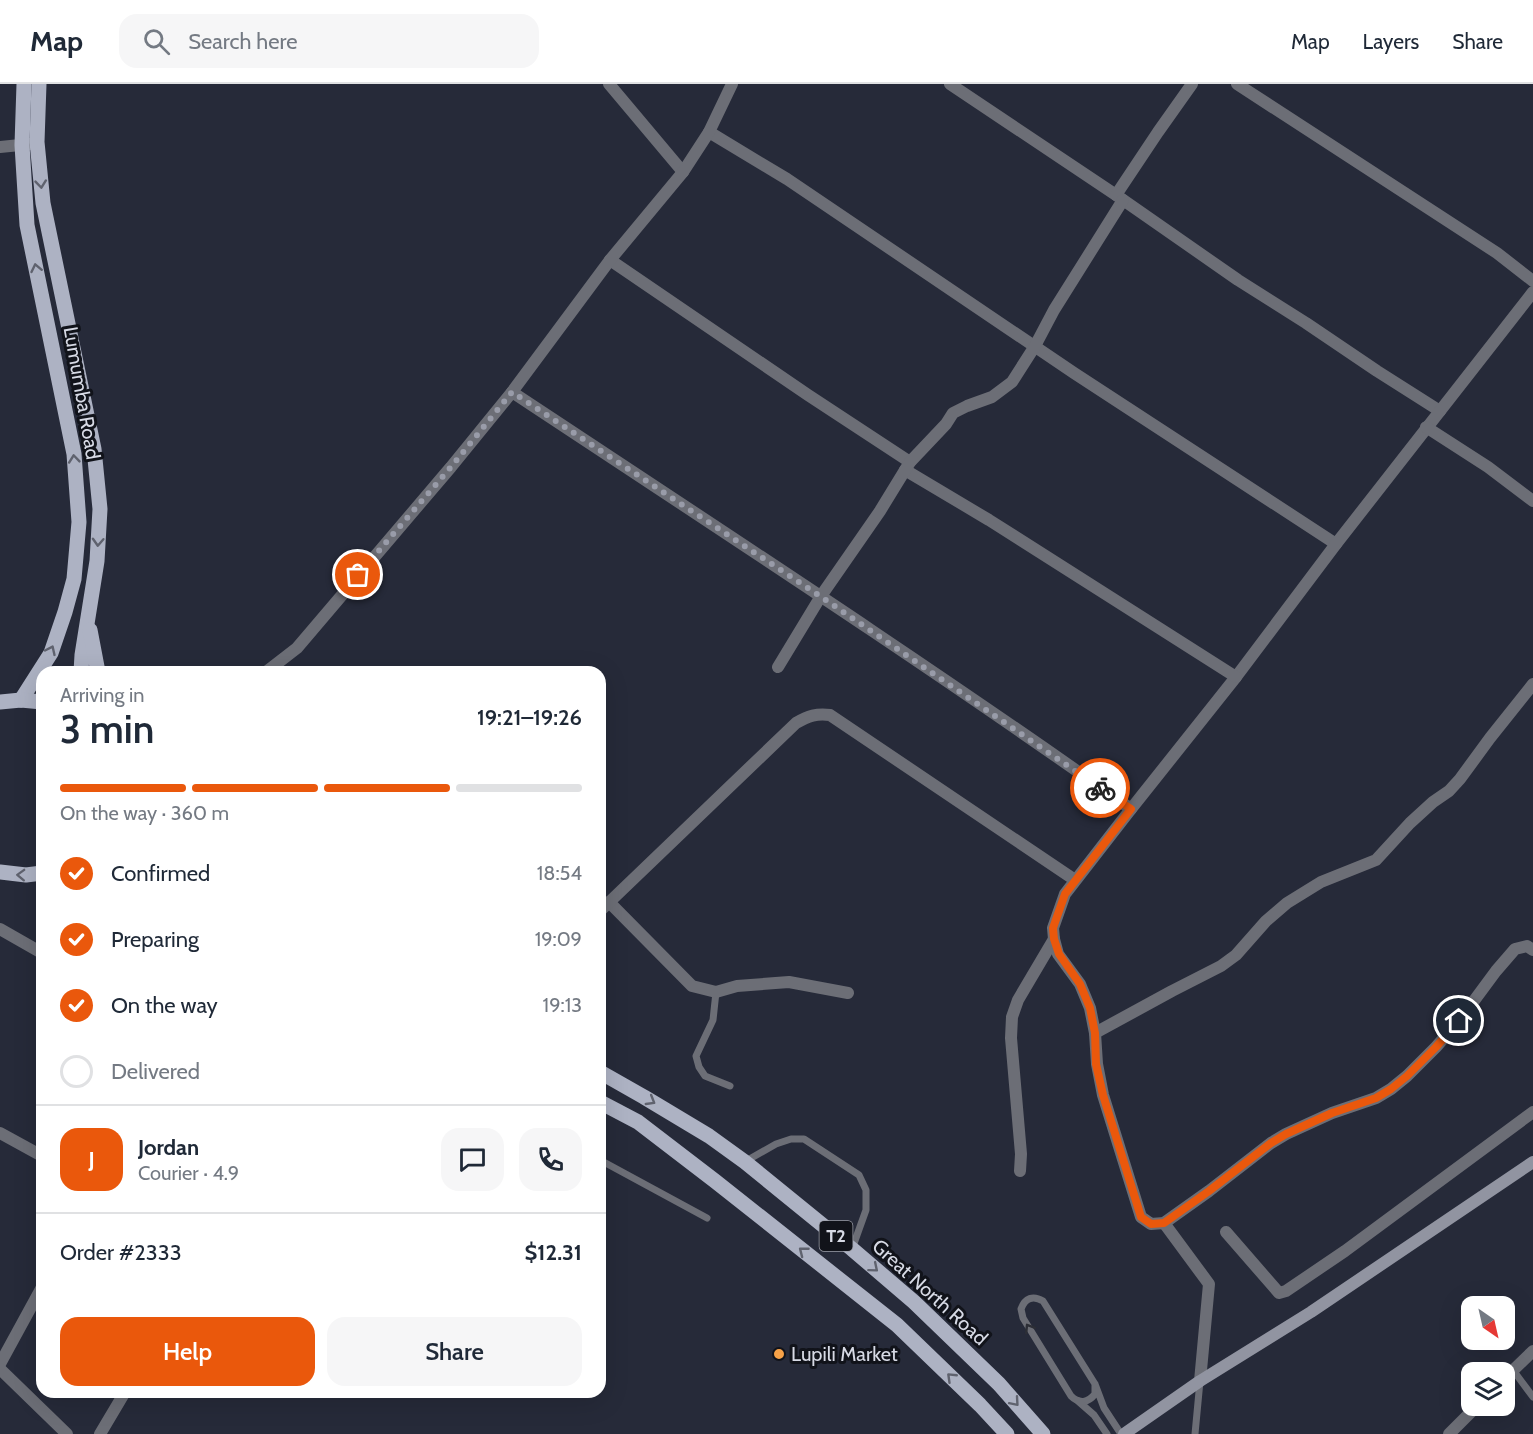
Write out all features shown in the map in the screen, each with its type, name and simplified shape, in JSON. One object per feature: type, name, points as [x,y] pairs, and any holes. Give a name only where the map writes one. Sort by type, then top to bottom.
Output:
[{"type":"main road","name":"Lumumba Road","points":[[24,84],[29,144],[27,225],[74,454],[79,522],[74,579],[51,653],[43,666]]},
{"type":"main road","name":"Lumumba Road","points":[[39,84],[29,144],[94,448],[100,509],[97,561],[81,666]]},
{"type":"main road","points":[[88,618],[97,666]]},
{"type":"main road","name":"Lumumba Road","points":[[21,700],[36,676]]},
{"type":"main road","points":[[0,702],[36,701]]},
{"type":"main road","points":[[0,872],[36,874]]},
{"type":"main road","name":"Great North Road","points":[[606,1075],[709,1136],[745,1162],[852,1249],[914,1302],[999,1384],[1043,1434]]},
{"type":"main road","name":"T2","points":[[606,1105],[638,1122],[715,1180],[897,1325],[981,1405],[1007,1434]]},
{"type":"street","points":[[609,84],[682,172]]},
{"type":"street","points":[[274,666],[297,648],[512,392],[610,260],[682,172],[709,132],[732,84]]},
{"type":"street","points":[[950,84],[1120,197],[1238,280],[1440,411]]},
{"type":"street","points":[[778,667],[820,596],[880,512],[908,466],[953,413],[992,397],[1012,382],[1158,132],[1192,84]]},
{"type":"street","points":[[1237,84],[1497,252],[1533,281]]},
{"type":"street","points":[[709,132],[787,179],[1074,373],[1336,544]]},
{"type":"street","points":[[0,147],[29,144]]},
{"type":"street","points":[[610,260],[989,520],[1236,677]]},
{"type":"street","points":[[1533,292],[1426,427],[1236,677],[1074,880],[1065,894],[1053,928],[1059,954],[1080,984],[1090,1008],[1095,1033],[1096,1064],[1103,1095],[1141,1217],[1151,1224],[1164,1223],[1286,1134],[1332,1113],[1376,1098],[1391,1089],[1436,1047],[1515,949],[1527,946],[1533,950]]},
{"type":"street","points":[[512,392],[820,596],[1131,809]]},
{"type":"street","points":[[1426,427],[1488,467],[1533,501]]},
{"type":"street","points":[[1095,1033],[1221,966],[1236,955],[1266,921],[1287,903],[1321,882],[1376,860],[1410,823],[1460,779],[1533,684]]},
{"type":"street","points":[[606,905],[796,723],[807,716],[820,714],[830,715],[1074,880]]},
{"type":"street","points":[[606,907],[692,986],[716,992],[737,986],[789,982],[848,993]]},
{"type":"street","points":[[0,929],[36,949]]},
{"type":"street","points":[[1020,1171],[1022,1154],[1011,1038],[1012,1017],[1017,1000],[1054,939]]},
{"type":"street","points":[[1226,1232],[1279,1293],[1286,1292],[1533,1112]]},
{"type":"street","points":[[0,1133],[36,1153]]},
{"type":"street","points":[[1123,1434],[1200,1381],[1311,1312],[1533,1162]]},
{"type":"street","points":[[1164,1223],[1209,1284],[1200,1381]]},
{"type":"street","points":[[0,1364],[36,1298]]},
{"type":"street","points":[[1515,1368],[1533,1351]]},
{"type":"street","points":[[0,1369],[67,1434]]},
{"type":"street","points":[[100,1434],[121,1398]]},
{"type":"street","points":[[1449,1434],[1468,1416]]},
{"type":"lane","points":[[716,992],[713,1020],[696,1056],[705,1076],[730,1086]]},
{"type":"lane","points":[[745,1162],[776,1144],[791,1139],[804,1139],[859,1175],[866,1190],[866,1210],[852,1249]]},
{"type":"lane","points":[[606,1163],[707,1218]]},
{"type":"lane","points":[[1107,1434],[1094,1415],[1071,1396],[1023,1318],[1021,1309],[1026,1300],[1035,1298],[1043,1301],[1095,1384],[1104,1408],[1123,1434]]},
{"type":"lane","points":[[1515,1380],[1533,1397]]},
{"type":"lane","points":[[1195,1434],[1200,1381]]},
{"type":"lane","points":[[1078,1401],[1083,1402],[1092,1398],[1095,1394],[1095,1384]]},
{"type":"way so far","points":[[358,575],[512,392],[820,596],[1100,788]]},
{"type":"place","name":"Lupili Market","points":[[779,1354]]},
{"type":"route","points":[[1100,788],[1131,809],[1065,894],[1053,928],[1054,939],[1059,954],[1080,984],[1090,1008],[1095,1033],[1096,1064],[1112,1128],[1141,1217],[1151,1224],[1164,1223],[1286,1134],[1332,1113],[1362,1104],[1391,1089],[1407,1076],[1459,1021]]}]
